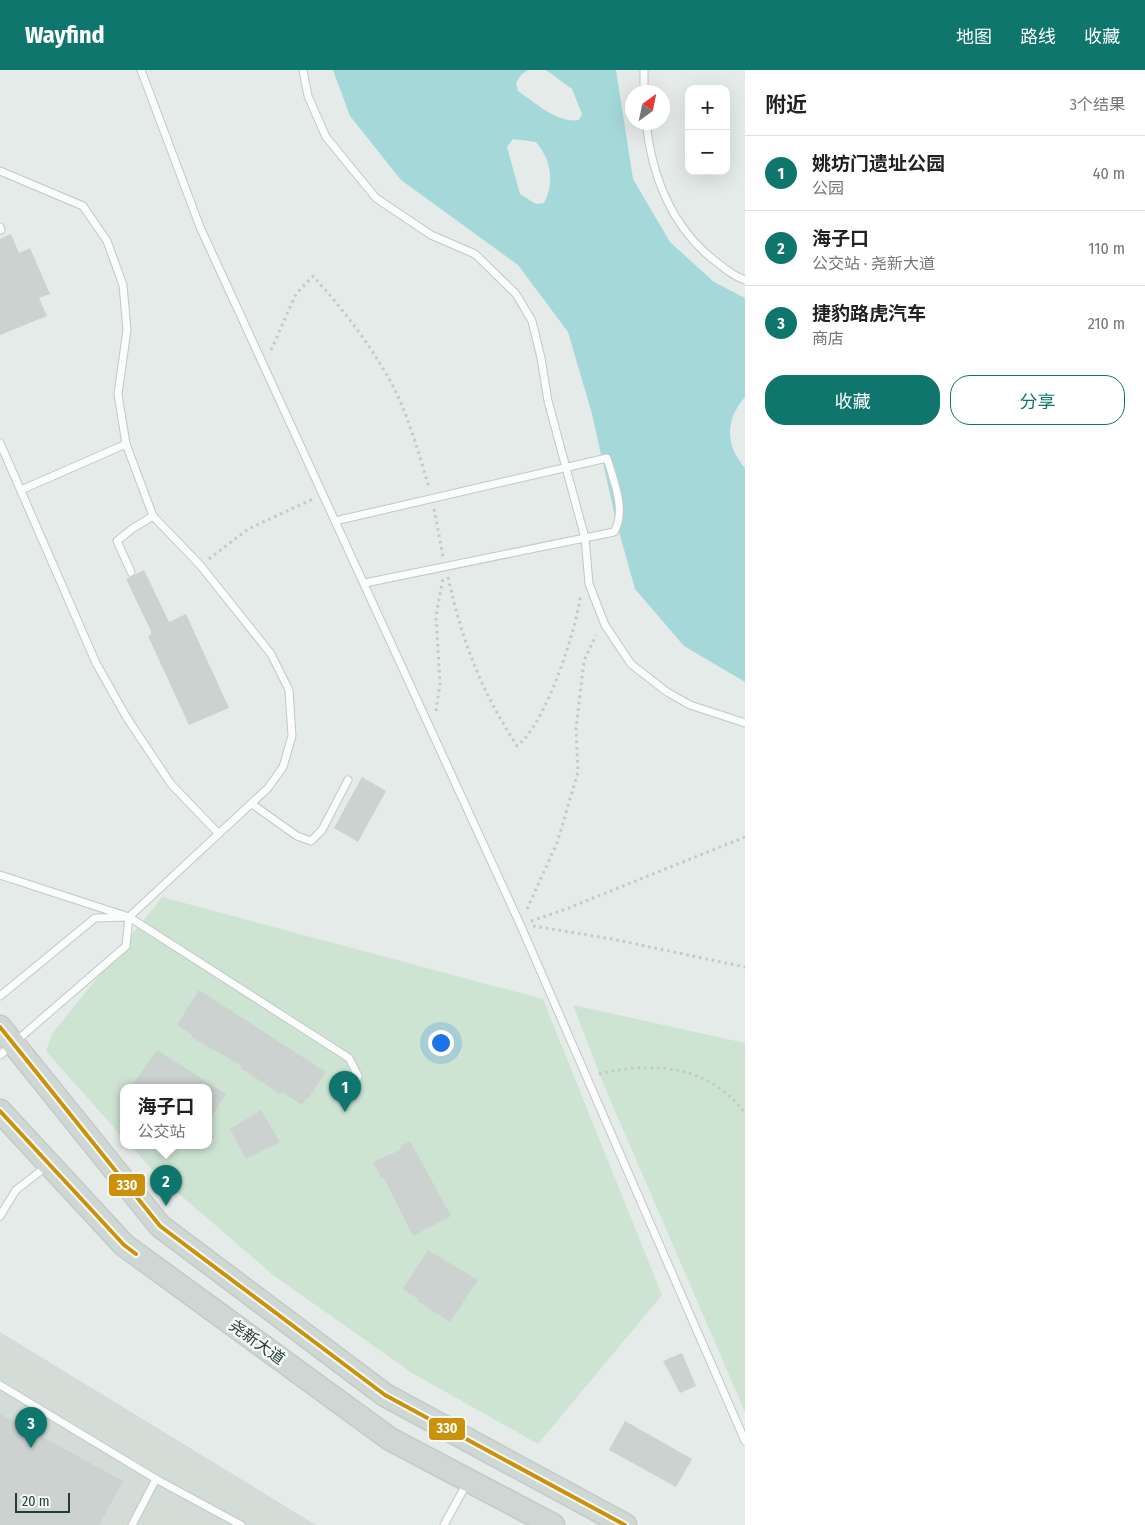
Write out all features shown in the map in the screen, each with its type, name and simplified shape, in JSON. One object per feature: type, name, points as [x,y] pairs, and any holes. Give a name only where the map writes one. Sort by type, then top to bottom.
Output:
[{"type":"main road","points":[[4,1042],[160,1226],[385,1395],[625,1525]]},
{"type":"main road","name":"尧新大道","points":[[0,1110],[124,1245],[390,1439],[553,1525]]},
{"type":"lane","points":[[141,70],[200,227],[520,924],[745,1441]]},
{"type":"lane","points":[[303,70],[308,96],[326,137],[376,198],[431,235],[475,254],[516,294],[532,321],[541,358],[548,401],[585,538],[589,584],[605,625],[631,664],[667,692],[690,704],[745,723]]},
{"type":"lane","points":[[644,70],[644,85]]},
{"type":"lane","points":[[647,130],[650,155],[673,215],[683,230],[711,258],[737,278],[745,280]]},
{"type":"lane","points":[[0,172],[83,206],[107,241],[123,285],[126,330],[118,394],[126,444],[153,516],[200,565],[271,654],[290,690],[292,736],[283,768],[252,804],[218,833],[129,917],[126,946],[4,1042]]},
{"type":"lane","points":[[0,443],[96,663],[127,718],[171,784],[218,833]]},
{"type":"lane","points":[[21,490],[126,444]]},
{"type":"lane","points":[[335,521],[607,458],[619,507],[618,526],[614,532],[365,583]]},
{"type":"lane","points":[[131,572],[117,541],[153,516]]},
{"type":"lane","points":[[252,804],[297,836],[311,841],[322,830],[348,780]]},
{"type":"lane","points":[[0,875],[129,917],[349,1058],[358,1076],[352,1098]]},
{"type":"lane","points":[[0,996],[95,918],[129,917]]},
{"type":"lane","points":[[0,1216],[16,1190],[49,1164]]},
{"type":"lane","points":[[0,1385],[156,1479],[241,1525]]},
{"type":"lane","points":[[132,1525],[156,1479]]},
{"type":"lane","points":[[444,1525],[468,1481]]},
{"type":"path","points":[[264,367],[296,294],[313,276],[343,308],[388,378],[418,449],[432,499],[445,567],[460,629],[478,677],[494,710],[517,746],[527,738],[549,695],[566,652],[580,593]]},
{"type":"path","points":[[200,565],[248,529],[323,494]]},
{"type":"path","points":[[433,736],[440,684],[436,616],[445,567]]},
{"type":"path","points":[[520,924],[557,843],[578,772],[576,729],[584,661],[600,628],[605,625]]},
{"type":"path","points":[[520,924],[566,909],[745,837]]},
{"type":"path","points":[[520,924],[612,939],[745,967]]},
{"type":"path","points":[[586,1077],[615,1070],[645,1067],[685,1070],[708,1080],[735,1100],[745,1113]]},
{"type":"shaded area","points":[[0,1332],[316,1525],[0,1525]]},
{"type":"green space","points":[[162,897],[543,999],[662,1295],[538,1444],[412,1373],[273,1275],[156,1174],[134,1149],[212,1149],[212,1084],[120,1084],[120,1135],[46,1051],[52,1034]]},
{"type":"green space","points":[[573,1005],[745,1043],[745,1412],[603,1083]]},
{"type":"water","points":[[333,70],[528,70],[521,75],[516,83],[518,91],[547,111],[563,119],[579,120],[582,114],[572,89],[546,70],[616,70],[633,179],[670,242],[714,282],[745,298],[745,397],[734,415],[730,432],[734,450],[745,468],[745,682],[684,646],[635,589],[616,521],[592,414],[568,332],[518,265],[401,180],[350,116]],"holes":[[[513,139],[536,142],[550,171],[550,187],[544,203],[536,204],[520,194],[507,147]]]},
{"type":"building","points":[[11,234],[19,253],[30,248],[50,294],[39,298],[47,316],[0,335],[0,239]]},
{"type":"building","points":[[144,570],[169,622],[186,614],[229,708],[189,725],[148,636],[151,635],[151,631],[126,579]]},
{"type":"building","points":[[362,777],[386,791],[358,842],[334,828]]},
{"type":"building","points":[[199,990],[326,1072],[302,1105],[282,1092],[280,1094],[240,1068],[242,1066],[191,1037],[192,1035],[177,1025]]},
{"type":"building","points":[[157,1050],[210,1084],[133,1084]]},
{"type":"building","points":[[212,1085],[226,1094],[212,1116]]},
{"type":"building","points":[[261,1110],[280,1142],[246,1159],[230,1129]]},
{"type":"building","points":[[410,1141],[451,1216],[413,1236],[384,1178],[381,1177],[373,1162],[400,1150],[401,1146]]},
{"type":"building","points":[[428,1250],[478,1280],[450,1322],[417,1301],[418,1299],[403,1289]]},
{"type":"building","points":[[682,1353],[696,1386],[680,1393],[663,1361]]},
{"type":"building","points":[[0,1414],[123,1481],[99,1525],[0,1525]]},
{"type":"building","points":[[625,1421],[692,1459],[676,1487],[609,1450]]},
{"type":"transit line","name":"330","points":[[0,1027],[160,1226],[385,1395],[625,1525]]},
{"type":"transit line","name":"330","points":[[0,1111],[124,1245],[136,1254]]},
{"type":"place","name":"姚坊门遗址公园","points":[[345,1112]]},
{"type":"place","name":"海子口","points":[[166,1206]]},
{"type":"place","name":"捷豹路虎汽车","points":[[31,1448]]}]
